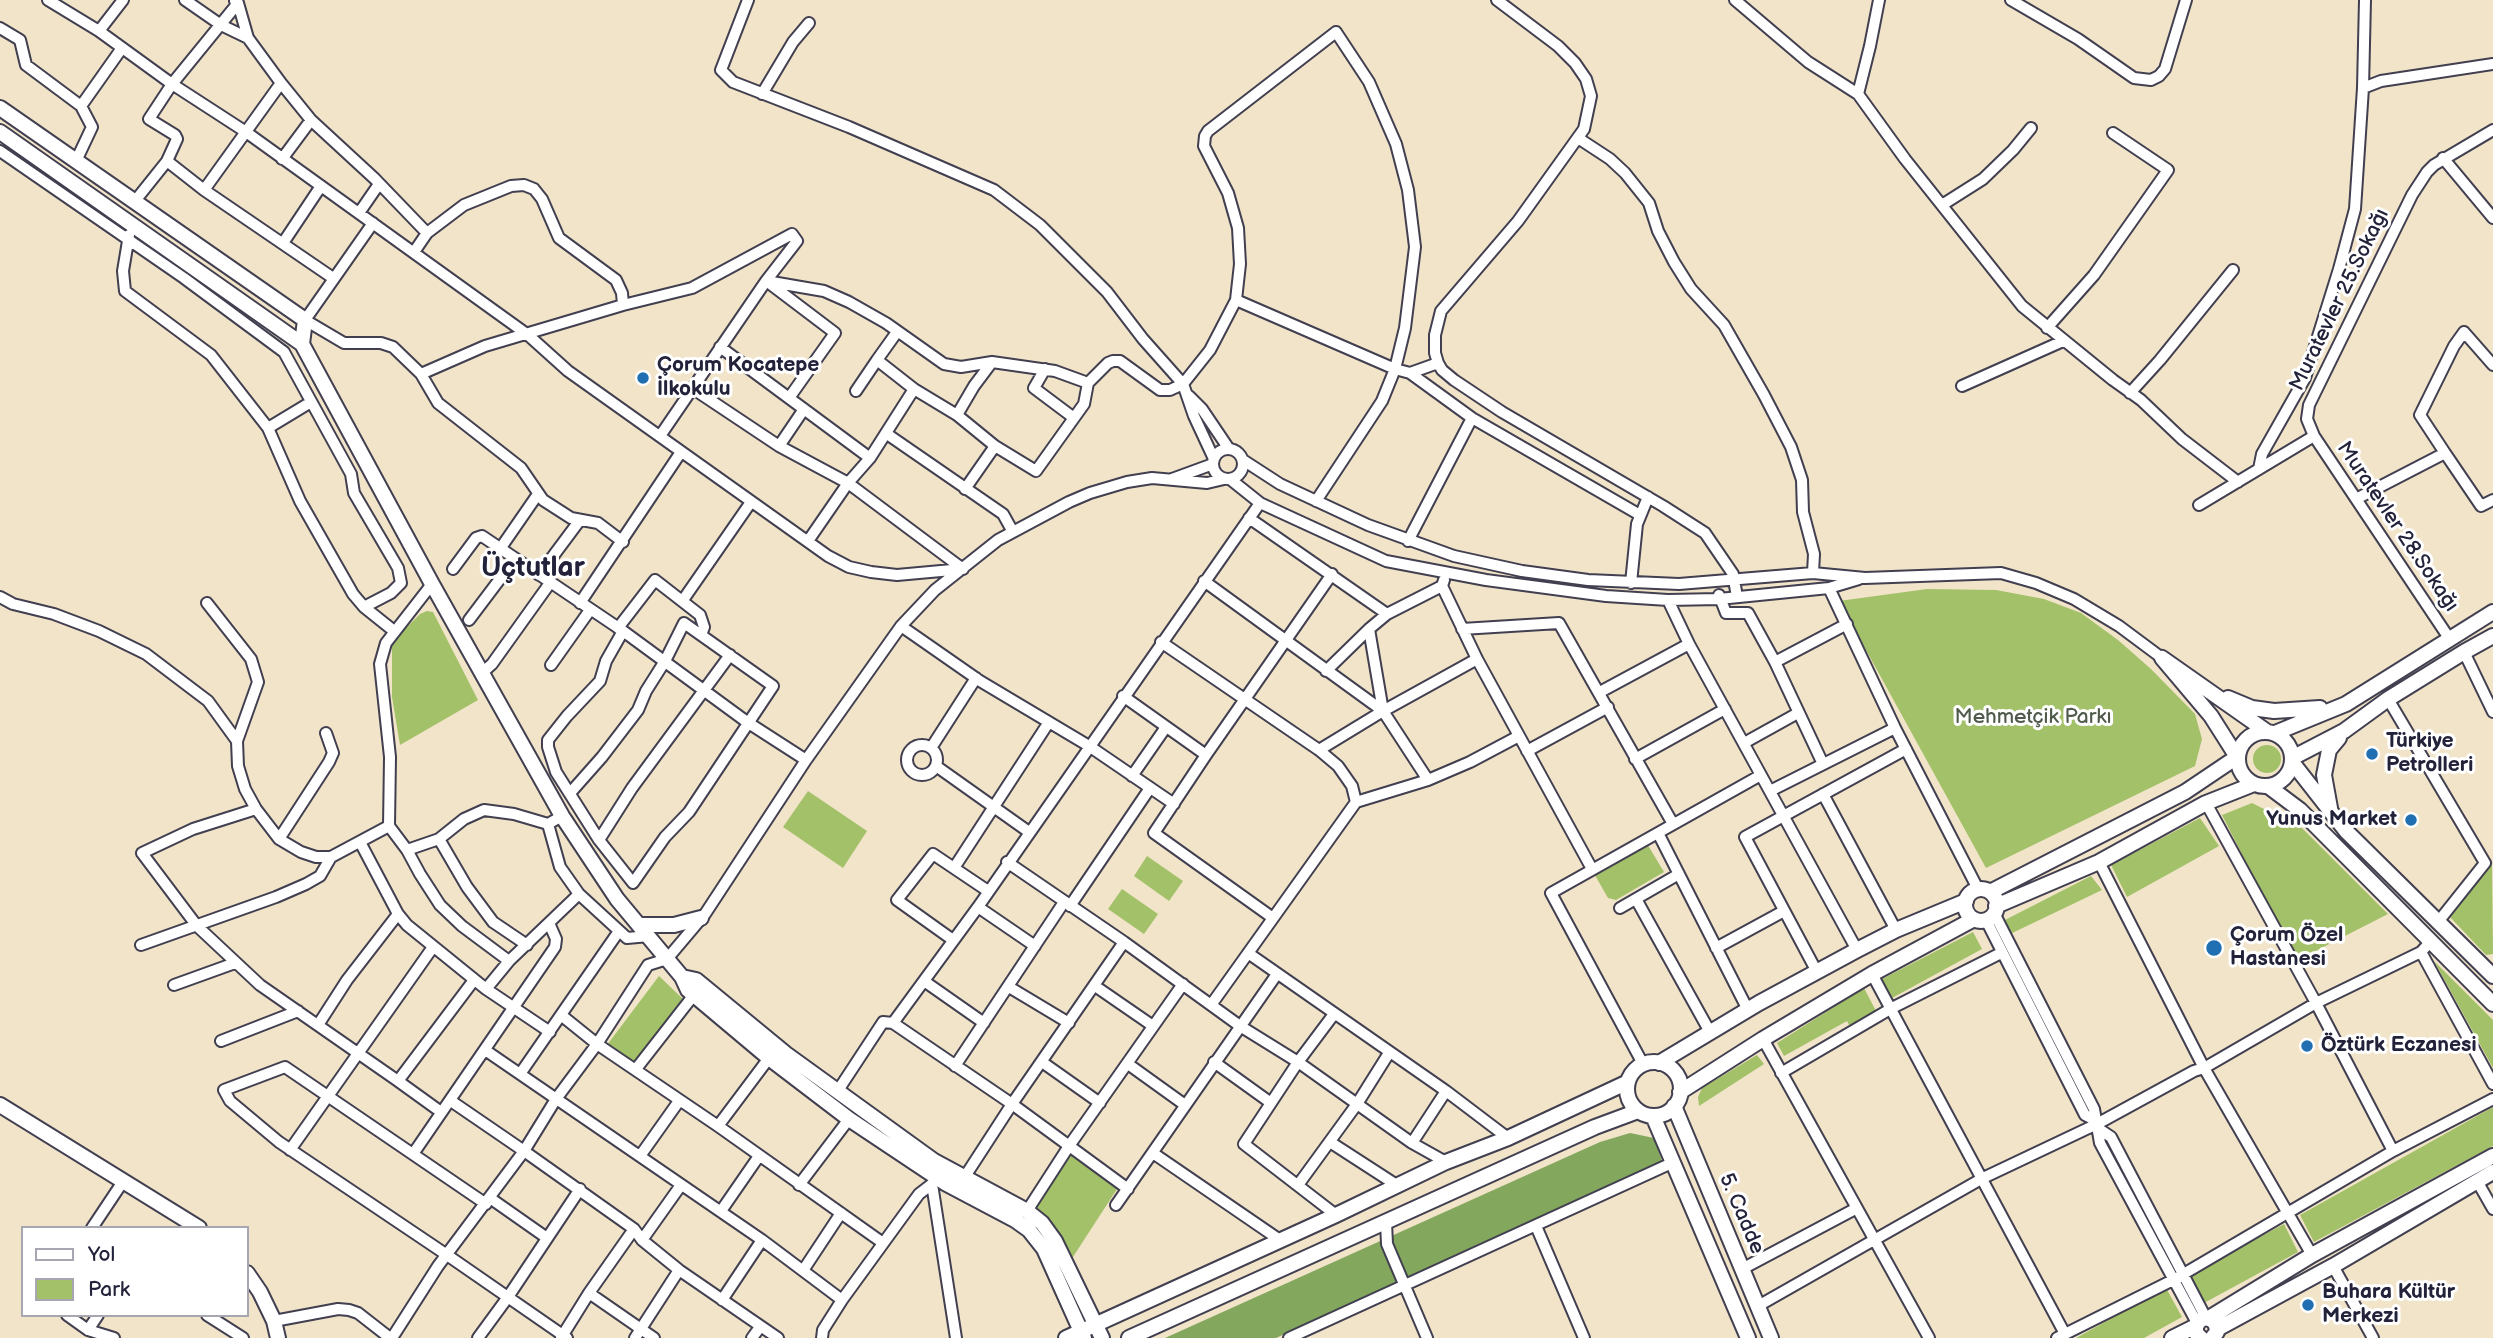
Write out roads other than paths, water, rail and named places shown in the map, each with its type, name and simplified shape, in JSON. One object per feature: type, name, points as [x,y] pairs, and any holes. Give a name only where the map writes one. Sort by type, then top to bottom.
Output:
[{"type":"street","points":[[48,0],[100,31],[172,84],[246,132],[528,335],[568,371],[751,502],[849,567],[897,575],[962,569]]},
{"type":"street","points":[[100,31],[122,0]]},
{"type":"street","points":[[185,0],[221,25],[248,38]]},
{"type":"street","points":[[748,0],[721,70],[733,82],[861,132],[994,190],[1040,225],[1107,292],[1143,339],[1184,384],[1216,473],[1259,503],[1386,561],[1550,590],[1639,600],[1720,599],[1829,588],[1865,578]]},
{"type":"street","points":[[1497,0],[1558,46],[1575,63],[1586,79],[1591,96],[1584,130],[1518,221],[1441,311],[1435,335],[1438,363],[1454,380],[1502,412],[1705,533],[1722,555],[1735,580],[1737,597]]},
{"type":"street","points":[[1735,0],[1808,62],[1858,94],[1905,159],[2022,306],[2238,482]]},
{"type":"street","points":[[1858,94],[1879,0]]},
{"type":"street","points":[[2011,0],[2078,39],[2134,78],[2151,80],[2165,69],[2186,0]]},
{"type":"street","points":[[2259,469],[2262,454],[2305,378],[2355,209],[2363,88],[2365,0]]},
{"type":"street","points":[[135,201],[167,162],[177,139],[149,119],[172,84],[221,25],[236,2]]},
{"type":"street","points":[[236,2],[248,38],[311,120],[427,233]]},
{"type":"street","points":[[762,94],[793,41],[809,23]]},
{"type":"street","points":[[0,28],[20,40],[26,65],[81,106],[92,127],[76,161]]},
{"type":"street","points":[[877,360],[914,389],[957,415],[995,446],[1036,471],[1084,404],[1088,383],[1113,360],[1130,367],[1160,390],[1170,390],[1184,384],[1210,350],[1236,300],[1240,264],[1238,228],[1228,192],[1204,146],[1205,136],[1336,32],[1358,62],[1396,144],[1414,228],[1414,267],[1405,328],[1395,369],[1382,401],[1316,501]]},
{"type":"street","points":[[81,106],[122,48]]},
{"type":"street","points":[[2363,88],[2381,81],[2493,64]]},
{"type":"street","points":[[204,190],[281,83]]},
{"type":"street","points":[[0,108],[305,320],[344,343],[382,343],[393,347],[421,374],[438,403],[521,468],[538,494],[554,509],[571,519],[598,523],[622,542]]},
{"type":"street","points":[[282,159],[311,120]]},
{"type":"street","points":[[1942,205],[1983,179],[2031,128]]},
{"type":"street","name":"Muratevler 25.Sokağı","points":[[2314,436],[2307,419],[2309,405],[2412,195],[2427,172],[2443,158],[2493,130]]},
{"type":"street","points":[[0,132],[284,352],[351,474],[354,493],[398,568],[401,583],[391,593],[364,607]]},
{"type":"street","points":[[2047,328],[2094,275],[2168,170],[2113,133]]},
{"type":"street","points":[[1577,138],[1610,159],[1649,203],[1658,231],[1674,262],[1691,289],[1724,325],[1764,395],[1791,447],[1802,480],[1802,512],[1814,554],[1813,573]]},
{"type":"street","points":[[0,151],[274,323],[302,344],[562,816],[617,899],[682,977],[693,996],[769,1058],[934,1181],[1015,1220],[1035,1236],[1044,1249],[1082,1334]]},
{"type":"street","points":[[2443,158],[2493,218]]},
{"type":"street","points":[[167,162],[333,278]]},
{"type":"street","points":[[359,213],[379,184]]},
{"type":"street","points":[[414,252],[427,233],[464,205],[511,186],[524,185],[534,189],[542,199],[559,237],[616,280],[622,293],[623,305]]},
{"type":"street","points":[[283,243],[321,186]]},
{"type":"street","points":[[302,344],[305,320],[373,223]]},
{"type":"street","points":[[130,233],[123,271],[125,291],[211,355],[268,428],[300,501],[353,594],[364,607],[394,631]]},
{"type":"street","points":[[421,374],[485,346],[623,305],[692,288],[792,234],[797,241],[766,281],[660,436]]},
{"type":"street","points":[[2130,393],[2233,270]]},
{"type":"street","points":[[766,281],[824,291],[849,302],[944,365],[961,367],[992,362],[1045,369],[1088,383]]},
{"type":"street","points":[[766,281],[835,333],[789,397]]},
{"type":"street","points":[[1236,300],[1395,369],[1410,373],[1472,418],[1640,515]]},
{"type":"street","points":[[856,391],[897,332]]},
{"type":"street","points":[[2493,365],[2464,332],[2454,346],[2420,415],[2481,506],[2493,500]]},
{"type":"street","points":[[1962,386],[2063,341]]},
{"type":"street","points":[[284,352],[302,344]]},
{"type":"street","points":[[720,347],[870,458]]},
{"type":"street","points":[[957,415],[992,362]]},
{"type":"street","points":[[1410,373],[1438,363]]},
{"type":"street","points":[[1045,369],[1034,388],[1073,418]]},
{"type":"street","points":[[692,388],[779,446],[848,483],[962,569]]},
{"type":"street","points":[[808,541],[848,483],[887,434],[914,389]]},
{"type":"street","points":[[1188,395],[1202,409],[1229,449],[1280,484],[1368,525],[1454,556],[1522,571],[1631,583],[1679,584],[1813,573],[1865,578],[2001,573],[2036,583],[2074,599],[2119,626],[2203,688],[2285,740],[2292,760],[2346,831],[2492,973]]},
{"type":"street","points":[[268,428],[311,402]]},
{"type":"street","points":[[779,446],[804,409]]},
{"type":"street","points":[[1408,541],[1472,418]]},
{"type":"street","points":[[887,434],[1003,514],[1013,532]]},
{"type":"street","points":[[2199,505],[2314,436]]},
{"type":"street","name":"Muratevler 28.Sokağı","points":[[2314,436],[2449,638]]},
{"type":"street","points":[[965,489],[995,446]]},
{"type":"street","points":[[1172,479],[1214,462],[1220,452],[1229,449]]},
{"type":"street","points":[[580,603],[681,452]]},
{"type":"street","points":[[2356,499],[2445,453]]},
{"type":"street","points":[[274,1321],[338,1309],[349,1310],[391,1338],[447,1255],[524,1151],[556,1099],[597,1044],[648,965],[667,959],[701,918],[806,760],[901,626],[936,590],[998,540],[1090,493],[1152,478],[1185,483],[1227,479],[1242,470],[1243,460]]},
{"type":"street","points":[[500,549],[538,494]]},
{"type":"street","points":[[1631,583],[1640,515],[1648,497]]},
{"type":"street","points":[[684,600],[751,502]]},
{"type":"street","points":[[893,1023],[978,906],[1259,503]]},
{"type":"street","points":[[1249,518],[1387,614]]},
{"type":"street","points":[[539,575],[580,520]]},
{"type":"street","points":[[453,569],[476,538],[482,536],[621,629],[704,693],[806,760]]},
{"type":"street","points":[[469,620],[515,559]]},
{"type":"street","points":[[1447,571],[1442,586],[1476,659],[1592,869]]},
{"type":"street","points":[[1273,918],[1154,833],[1332,574]]},
{"type":"street","points":[[571,792],[638,710],[684,622],[701,635],[773,685],[689,811],[665,837],[633,883],[599,840],[556,772],[548,740],[600,681],[621,629],[655,580],[700,615],[704,623],[701,635]]},
{"type":"street","points":[[1204,581],[1383,711],[1428,779]]},
{"type":"street","points":[[1719,581],[1720,599],[1726,613],[1748,613],[1776,662],[1823,764]]},
{"type":"street","points":[[482,673],[492,664],[550,583]]},
{"type":"street","points":[[432,584],[386,643],[380,664],[390,757],[389,826],[407,850],[440,905],[462,926],[509,961]]},
{"type":"street","points":[[1326,671],[1387,614],[1442,586]]},
{"type":"street","points":[[1829,588],[1895,728],[1986,907],[2094,1109],[2097,1124]]},
{"type":"street","points":[[0,597],[13,604],[54,614],[99,631],[146,654],[208,701],[237,741]]},
{"type":"street","points":[[1668,600],[1689,644],[1857,950]]},
{"type":"street","points":[[207,603],[251,659],[258,682],[237,741],[238,766],[245,789],[256,809],[279,839],[301,852],[331,857]]},
{"type":"street","points":[[551,665],[590,610]]},
{"type":"street","points":[[1680,1092],[1872,974],[2185,792],[2238,757],[2246,738],[2259,732],[2271,732],[2346,704],[2493,612]]},
{"type":"street","points":[[1462,629],[1559,623],[1672,824]]},
{"type":"street","points":[[1776,662],[1847,624]]},
{"type":"street","points":[[901,626],[976,678],[1088,746],[1174,804]]},
{"type":"street","points":[[1369,629],[1383,711]]},
{"type":"street","points":[[2292,760],[2344,731],[2388,699],[2493,636]]},
{"type":"street","points":[[1161,642],[1319,750],[1338,766],[1352,786],[1356,802]]},
{"type":"street","points":[[1600,692],[1689,644]]},
{"type":"street","points":[[2464,652],[2493,712]]},
{"type":"street","points":[[599,840],[632,788],[730,654]]},
{"type":"street","points":[[2162,658],[2211,716],[2238,757],[2241,773],[2300,810],[2426,947],[2493,1004]]},
{"type":"street","points":[[1319,750],[1476,659]]},
{"type":"street","points":[[931,748],[976,678]]},
{"type":"street","points":[[2203,688],[2252,708],[2274,711],[2304,711],[2346,704]]},
{"type":"street","points":[[1123,696],[1206,755]]},
{"type":"street","points":[[2388,699],[2484,863],[2438,922]]},
{"type":"street","points":[[1527,751],[1608,707]]},
{"type":"street","points":[[1635,759],[1725,709]]},
{"type":"street","points":[[1744,743],[1798,713]]},
{"type":"street","points":[[954,868],[1049,722]]},
{"type":"street","points":[[1132,776],[1166,727]]},
{"type":"street","points":[[1770,791],[1895,728]]},
{"type":"street","points":[[2331,813],[2324,775],[2325,761],[2329,750],[2344,731]]},
{"type":"street","points":[[279,839],[333,753],[326,733]]},
{"type":"street","points":[[1211,1005],[1356,802],[1471,762],[1519,736]]},
{"type":"street","points":[[923,745],[931,748],[937,756],[936,766],[930,772],[914,772],[908,762],[909,754],[915,747],[923,745]]},
{"type":"street","points":[[1817,972],[1745,837],[1906,749]]},
{"type":"street","points":[[2206,1327],[2178,1276],[2111,1137],[2085,1115],[2001,953],[1986,907],[1970,893],[1966,901],[1966,911],[1986,907],[2099,862],[2206,803],[2282,780],[2291,769],[2292,760]]},
{"type":"street","points":[[936,766],[1029,832]]},
{"type":"street","points":[[542,779],[556,772]]},
{"type":"street","points":[[1643,1065],[1551,892],[1761,775]]},
{"type":"street","points":[[955,1066],[1035,946],[1150,788]]},
{"type":"street","points":[[1823,794],[1896,930]]},
{"type":"street","points":[[2206,803],[2316,1003],[2393,1151]]},
{"type":"street","points":[[256,809],[193,829],[142,853],[197,926],[260,985],[441,1112]]},
{"type":"street","points":[[407,850],[439,839],[464,819],[484,810],[514,814],[548,824],[562,816]]},
{"type":"street","points":[[548,824],[560,867],[579,894],[627,938],[634,939],[644,931],[701,918]]},
{"type":"street","points":[[141,945],[306,884],[320,876],[331,857],[389,826]]},
{"type":"street","points":[[1658,833],[1748,1010]]},
{"type":"street","points":[[439,839],[467,887],[493,922],[527,945]]},
{"type":"street","points":[[360,842],[398,914],[420,937],[474,981],[550,1032]]},
{"type":"street","points":[[953,940],[897,901],[933,854],[988,891]]},
{"type":"street","points":[[1007,862],[1240,1026],[1298,1062],[1412,1143],[1446,1162]]},
{"type":"street","points":[[2099,862],[2204,1068],[2312,1255]]},
{"type":"street","points":[[1620,908],[1679,874]]},
{"type":"street","points":[[486,989],[509,961],[579,894]]},
{"type":"street","points":[[1636,899],[1710,1032]]},
{"type":"street","points":[[1066,1338],[1082,1334],[1095,1323],[1628,1082],[1636,1069],[1643,1065],[1659,1063],[1857,950],[1896,930],[1966,901]]},
{"type":"street","points":[[978,906],[1035,946]]},
{"type":"street","points":[[1716,948],[1784,911]]},
{"type":"street","points":[[318,1025],[347,980],[398,914]]},
{"type":"street","points":[[413,1154],[555,947],[556,939],[549,923]]},
{"type":"street","points":[[520,1074],[618,931]]},
{"type":"street","points":[[964,1178],[1124,942]]},
{"type":"street","points":[[290,1150],[433,947]]},
{"type":"street","points":[[1758,1306],[1983,1178],[2097,1124],[2204,1068],[2316,1003],[2426,947]]},
{"type":"street","points":[[2426,947],[2493,1084]]},
{"type":"street","points":[[1248,953],[1446,1091],[1508,1138]]},
{"type":"street","points":[[1782,1073],[1892,1008],[2001,953]]},
{"type":"street","points":[[174,985],[235,963]]},
{"type":"street","points":[[1116,1205],[1277,974]]},
{"type":"street","points":[[1872,974],[1983,1178],[2061,1336],[2178,1276],[2393,1151],[2493,1099]]},
{"type":"street","points":[[682,977],[696,980],[786,1055],[934,1161],[1027,1211],[1042,1223],[1055,1241],[1102,1338]]},
{"type":"street","points":[[398,1081],[474,981]]},
{"type":"street","points":[[924,981],[984,1023]]},
{"type":"street","points":[[1027,1211],[1069,1146],[1183,984]]},
{"type":"street","points":[[1094,986],[1153,1026]]},
{"type":"street","points":[[1009,987],[1069,1023]]},
{"type":"street","points":[[636,1069],[693,996]]},
{"type":"street","points":[[221,1041],[298,1011]]},
{"type":"street","points":[[1334,1014],[1298,1062],[1244,1144],[1336,1215]]},
{"type":"street","points":[[561,1015],[597,1044],[883,1243]]},
{"type":"street","points":[[837,1092],[883,1022],[893,1023],[1128,1188]]},
{"type":"street","points":[[1763,1039],[1929,1338]]},
{"type":"street","points":[[485,1050],[804,1269],[842,1300]]},
{"type":"street","points":[[1298,1185],[1390,1053]]},
{"type":"street","points":[[718,1126],[769,1058]]},
{"type":"street","points":[[1042,1062],[1100,1103]]},
{"type":"street","points":[[1214,1062],[1271,1103]]},
{"type":"street","points":[[1628,1082],[1629,1098],[1638,1111],[1653,1116],[1661,1115],[1674,1106],[1680,1092],[1673,1070],[1659,1063]]},
{"type":"street","points":[[1128,1064],[1185,1105]]},
{"type":"street","points":[[547,1238],[413,1154],[285,1067],[224,1090],[230,1101],[290,1150],[564,1337],[589,1293],[634,1229]]},
{"type":"street","points":[[1412,1143],[1446,1091]]},
{"type":"street","points":[[451,1101],[579,1189],[634,1229],[642,1240],[680,1270],[778,1338]]},
{"type":"street","points":[[640,1156],[678,1101]]},
{"type":"street","points":[[0,1105],[196,1226]]},
{"type":"street","name":"5. Cadde","points":[[1674,1106],[1772,1338]]},
{"type":"street","points":[[1129,1338],[1595,1127],[1638,1111]]},
{"type":"street","name":"5. Cadde","points":[[1653,1116],[1748,1338]]},
{"type":"street","points":[[799,1185],[849,1119]]},
{"type":"street","points":[[1330,1142],[1398,1186]]},
{"type":"street","points":[[1153,1153],[1280,1240]]},
{"type":"street","points":[[721,1211],[760,1156]]},
{"type":"street","points":[[2206,1327],[2312,1255],[2493,1156]]},
{"type":"street","points":[[1289,1338],[1674,1163]]},
{"type":"street","points":[[2172,1338],[2206,1327],[2333,1266],[2493,1172]]},
{"type":"street","points":[[93,1226],[124,1180]]},
{"type":"street","points":[[822,1338],[823,1330],[842,1300],[919,1194],[934,1181]]},
{"type":"street","points":[[934,1181],[956,1338]]},
{"type":"street","points":[[2477,1181],[2493,1209]]},
{"type":"street","points":[[642,1240],[681,1185]]},
{"type":"street","points":[[479,1338],[579,1189]]},
{"type":"street","points":[[1742,1269],[1857,1208]]},
{"type":"street","points":[[804,1269],[841,1213]]},
{"type":"street","points":[[1386,1222],[1387,1244],[1427,1338]]},
{"type":"street","points":[[1536,1226],[1584,1338]]},
{"type":"street","points":[[722,1300],[762,1240]]},
{"type":"street","points":[[2333,1266],[2373,1338]]},
{"type":"street","points":[[637,1333],[680,1270]]},
{"type":"street","points":[[248,1274],[274,1321],[278,1338]]},
{"type":"street","points":[[589,1293],[637,1333],[654,1338]]},
{"type":"street","points":[[70,1317],[88,1330],[114,1338]]},
{"type":"street","points":[[88,1330],[97,1317]]},
{"type":"street","points":[[210,1317],[243,1338]]},
{"type":"street","points":[[752,1338],[760,1327]]},
{"type":"place","name":"Çorum Kocatepe İlkokulu","points":[[643,378]]},
{"type":"place","name":"Türkiye Petrolleri","points":[[2372,754]]},
{"type":"place","name":"Yunus Market","points":[[2411,820]]},
{"type":"place","name":"Çorum Özel Hastanesi","points":[[2214,948]]},
{"type":"place","name":"Öztürk Eczanesi","points":[[2307,1046]]},
{"type":"place","name":"Buhara Kültür Merkezi","points":[[2308,1305]]},
{"type":"district","name":"Üçtutlar","points":[[533,569]]},
{"type":"park label","name":"Mehmetçik Parkı","points":[[2033,718]]}]
